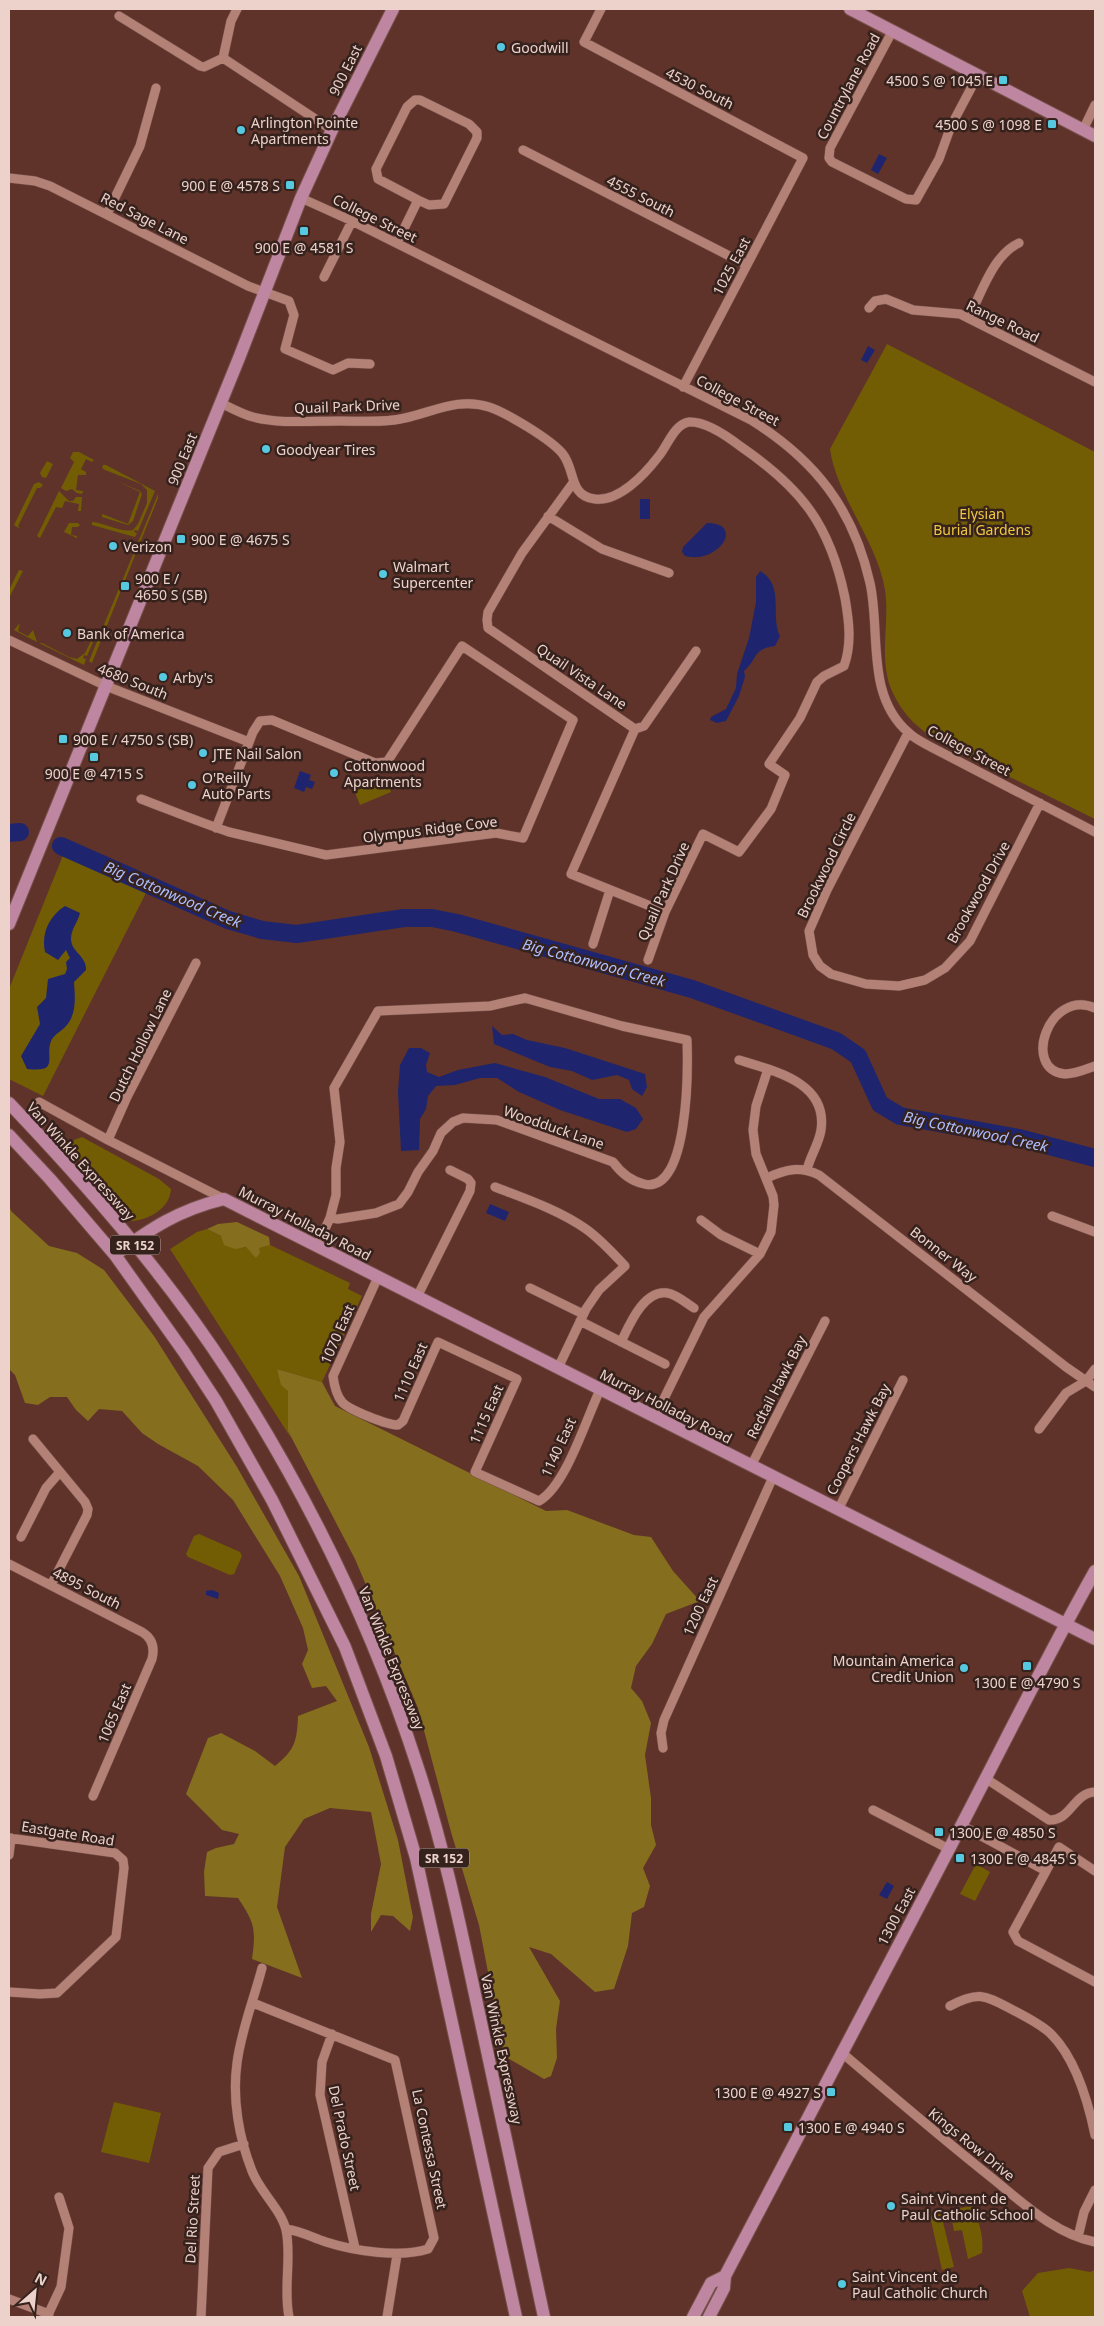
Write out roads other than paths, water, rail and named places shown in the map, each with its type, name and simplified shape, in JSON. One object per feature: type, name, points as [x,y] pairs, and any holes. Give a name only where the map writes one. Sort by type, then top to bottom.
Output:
[{"type":"main road","name":"900 East","points":[[9,924],[266,292],[302,198],[332,130],[393,9]]},
{"type":"main road","points":[[855,10],[1095,136]]},
{"type":"main road","name":"Van Winkle Expressway","points":[[9,1103],[65,1162],[132,1242],[197,1326],[227,1370],[290,1474],[342,1576],[390,1688],[424,1788],[455,1901],[544,2317]]},
{"type":"main road","name":"SR 152","points":[[9,1135],[50,1178],[115,1255],[184,1352],[245,1451],[297,1548],[345,1647],[386,1756],[418,1866],[516,2317]]},
{"type":"main road","name":"Murray Holladay Road","points":[[115,1255],[132,1242],[186,1210],[224,1199],[1095,1639]]},
{"type":"main road","name":"1300 East","points":[[709,2317],[724,2288],[725,2276],[1095,1571]]},
{"type":"main road","name":"1300 East","points":[[693,2317],[711,2283],[725,2276]]},
{"type":"street","points":[[223,58],[232,21],[237,9]]},
{"type":"street","name":"4530 South","points":[[601,9],[584,42],[804,158]]},
{"type":"street","points":[[119,16],[200,66],[204,67],[223,58]]},
{"type":"street","name":"Countrylane Road","points":[[893,30],[830,148],[829,158],[832,162],[906,199],[916,200],[939,159],[951,126],[978,75]]},
{"type":"street","points":[[223,58],[332,130]]},
{"type":"street","points":[[107,214],[140,146],[156,88]]},
{"type":"street","points":[[415,100],[425,102],[469,124],[477,132],[477,138],[444,204],[429,206],[418,200],[378,179],[376,169],[407,107],[415,100]]},
{"type":"street","points":[[1083,130],[1095,105]]},
{"type":"street","name":"4555 South","points":[[523,150],[747,265]]},
{"type":"street","name":"1025 East","points":[[683,386],[804,158]]},
{"type":"street","name":"Red Sage Lane","points":[[9,178],[35,181],[50,186],[248,286],[285,299],[292,306],[294,315],[285,349],[333,370],[348,363],[370,364]]},
{"type":"street","name":"College Street","points":[[302,198],[683,386],[751,420],[774,434],[804,459],[836,498],[853,529],[870,584],[880,684],[887,703],[908,733],[931,747],[1095,832]]},
{"type":"street","points":[[397,244],[418,200]]},
{"type":"street","points":[[324,277],[352,221]]},
{"type":"street","points":[[970,317],[1000,258],[1009,248],[1019,243]]},
{"type":"street","name":"Range Road","points":[[869,308],[875,301],[886,299],[913,310],[947,312],[970,317],[1094,378]]},
{"type":"street","name":"Quail Park Drive","points":[[220,403],[252,417],[281,421],[384,421],[404,419],[449,405],[464,403],[488,406],[560,450],[567,460],[573,483],[581,494],[597,500],[617,494],[644,474],[659,456],[679,426],[689,422],[706,427],[729,438],[764,462],[792,488],[824,530],[836,558],[848,617],[849,652],[844,666],[824,676],[818,682],[800,718],[769,764],[785,776],[771,809],[739,852],[703,834],[665,912],[648,960]]},
{"type":"street","name":"Quail Vista Lane","points":[[573,483],[522,553],[488,612],[488,628],[635,729]]},
{"type":"street","points":[[548,516],[602,549],[669,573]]},
{"type":"street","name":"4680 South","points":[[9,640],[106,686],[249,742]]},
{"type":"street","name":"Olympus Ridge Cove","points":[[141,799],[216,828],[326,855],[496,833],[523,838],[573,720],[462,646],[387,762],[375,763],[272,720],[260,721],[255,726],[249,742]]},
{"type":"street","points":[[665,912],[571,874],[635,729],[644,726],[696,651]]},
{"type":"street","name":"Brookwood Circle","points":[[866,984],[845,980],[831,974],[820,966],[813,956],[809,931],[827,890],[908,733]]},
{"type":"street","points":[[216,828],[249,742]]},
{"type":"street","name":"Brookwood Drive","points":[[866,984],[899,986],[914,984],[936,974],[954,961],[970,941],[1040,803]]},
{"type":"street","points":[[593,944],[610,890]]},
{"type":"street","name":"Dutch Hollow Lane","points":[[108,1140],[127,1096],[196,963]]},
{"type":"street","name":"Woodduck Lane","points":[[525,998],[622,1026],[687,1040],[686,1114],[675,1155],[661,1183],[653,1186],[636,1182],[621,1172],[613,1162],[516,1126],[497,1120],[463,1118],[453,1122],[442,1133],[433,1151],[399,1204],[376,1213],[338,1219],[330,1218],[336,1195],[336,1168],[340,1142],[334,1088],[378,1011],[490,1006],[525,998]]},
{"type":"street","points":[[1095,1008],[1081,1005],[1063,1010],[1050,1023],[1045,1034],[1043,1048],[1044,1058],[1048,1066],[1056,1071],[1073,1073],[1095,1066]]},
{"type":"street","points":[[740,1060],[768,1068],[799,1082],[814,1097],[822,1118],[807,1170],[790,1169],[767,1178]]},
{"type":"street","points":[[655,1418],[704,1318],[760,1254],[767,1242],[773,1222],[774,1206],[767,1178],[756,1154],[753,1130],[756,1106],[768,1068]]},
{"type":"street","name":"Murray Holladay Road","points":[[39,1102],[108,1140],[224,1199]]},
{"type":"street","points":[[417,1297],[470,1191],[472,1183],[450,1170]]},
{"type":"street","name":"Bonner Way","points":[[807,1170],[836,1186],[1095,1387]]},
{"type":"street","points":[[495,1187],[560,1213],[574,1221],[588,1230],[625,1266],[599,1290],[582,1318],[558,1368]]},
{"type":"street","points":[[1052,1216],[1095,1232]]},
{"type":"street","points":[[317,1246],[330,1218]]},
{"type":"street","points":[[701,1220],[721,1235],[760,1254]]},
{"type":"street","name":"1070 East","points":[[378,1277],[333,1376],[334,1385],[343,1403],[376,1420],[390,1425],[398,1425]]},
{"type":"street","points":[[530,1288],[621,1342],[665,1364]]},
{"type":"street","points":[[621,1342],[641,1305],[657,1294],[665,1292],[672,1294],[694,1308]]},
{"type":"street","name":"Redtail Hawk Bay","points":[[751,1466],[825,1321]]},
{"type":"street","name":"1110 East","points":[[398,1425],[408,1410],[438,1342],[480,1360]]},
{"type":"street","name":"1115 East","points":[[475,1472],[517,1379],[480,1360]]},
{"type":"street","points":[[1039,1429],[1066,1393],[1086,1381],[1095,1369]]},
{"type":"street","name":"Coopers Hawk Bay","points":[[838,1510],[903,1380]]},
{"type":"street","name":"1140 East","points":[[475,1472],[539,1501],[547,1496],[561,1478],[600,1390]]},
{"type":"street","points":[[33,1439],[85,1502],[88,1511],[51,1586]]},
{"type":"street","points":[[21,1537],[46,1488],[60,1472]]},
{"type":"street","name":"1200 East","points":[[662,1748],[661,1733],[667,1713],[773,1477]]},
{"type":"street","name":"4895 South","points":[[9,1564],[142,1632],[150,1639]]},
{"type":"street","name":"1065 East","points":[[93,1796],[152,1660],[153,1649],[150,1639]]},
{"type":"street","points":[[985,1778],[1049,1820],[1062,1817],[1082,1795],[1095,1792]]},
{"type":"street","points":[[873,1810],[949,1849]]},
{"type":"street","points":[[961,1825],[1046,1871]]},
{"type":"street","points":[[9,1855],[10,1838]]},
{"type":"street","name":"Eastgate Road","points":[[9,1992],[57,1993],[116,1937],[124,1868],[121,1858],[110,1852],[10,1838]]},
{"type":"street","points":[[1095,1871],[1059,1847],[1014,1930],[1014,1937],[1095,1982]]},
{"type":"street","points":[[262,1968],[240,2049],[236,2076],[236,2105],[244,2144],[256,2180],[286,2229],[286,2294],[289,2317]]},
{"type":"street","points":[[950,2006],[968,1997],[983,1995],[1035,2022],[1051,2034],[1061,2046],[1077,2078],[1095,2135]]},
{"type":"street","name":"La Contessa Street","points":[[253,2003],[388,2056],[397,2064],[434,2238],[428,2249],[397,2255],[324,2241],[300,2230],[286,2229]]},
{"type":"street","name":"Del Prado Street","points":[[332,2034],[322,2062],[320,2095],[355,2248]]},
{"type":"street","name":"Kings Row Drive","points":[[842,2052],[908,2111],[1034,2212],[1062,2230],[1095,2242]]},
{"type":"street","name":"Del Rio Street","points":[[201,2317],[208,2168],[219,2152],[244,2144]]},
{"type":"street","points":[[1078,2237],[1084,2212],[1095,2190]]},
{"type":"street","points":[[9,2299],[48,2316],[61,2287],[69,2228],[60,2197]]},
{"type":"street","points":[[387,2317],[397,2255]]},
{"type":"waterway","name":"Big Cottonwood Creek","points":[[9,833],[20,832]]},
{"type":"waterway","name":"Big Cottonwood Creek","points":[[61,846],[228,920],[262,930],[297,934],[404,918],[432,918],[457,923],[692,989],[836,1041],[858,1056],[880,1104],[900,1116],[1019,1138],[1095,1158]]},
{"type":"place","name":"Goodwill","points":[[501,47]]},
{"type":"place","name":"4500 S @ 1045 E","points":[[1003,80]]},
{"type":"place","name":"4500 S @ 1098 E","points":[[1052,124]]},
{"type":"place","name":"Arlington Pointe Apartments","points":[[241,130]]},
{"type":"place","name":"900 E @ 4578 S","points":[[290,185]]},
{"type":"place","name":"900 E @ 4581 S","points":[[304,231]]},
{"type":"place","name":"Goodyear Tires","points":[[266,449]]},
{"type":"place","name":"900 E @ 4675 S","points":[[181,539]]},
{"type":"place","name":"Verizon","points":[[113,546]]},
{"type":"place","name":"Walmart Supercenter","points":[[383,574]]},
{"type":"place","name":"900 E / 4650 S (SB)","points":[[125,586]]},
{"type":"place","name":"Bank of America","points":[[67,633]]},
{"type":"place","name":"Arby's","points":[[163,677]]},
{"type":"place","name":"900 E / 4750 S (SB)","points":[[63,739]]},
{"type":"place","name":"JTE Nail Salon","points":[[203,753]]},
{"type":"place","name":"900 E @ 4715 S","points":[[94,757]]},
{"type":"place","name":"Cottonwood Apartments","points":[[334,773]]},
{"type":"place","name":"O'Reilly Auto Parts","points":[[192,785]]},
{"type":"place","name":"1300 E @ 4790 S","points":[[1027,1666]]},
{"type":"place","name":"Mountain America Credit Union","points":[[964,1668]]},
{"type":"place","name":"1300 E @ 4850 S","points":[[939,1832]]},
{"type":"place","name":"1300 E @ 4845 S","points":[[960,1858]]},
{"type":"place","name":"1300 E @ 4927 S","points":[[831,2092]]},
{"type":"place","name":"1300 E @ 4940 S","points":[[788,2127]]},
{"type":"place","name":"Saint Vincent de Paul Catholic School","points":[[891,2206]]},
{"type":"place","name":"Saint Vincent de Paul Catholic Church","points":[[842,2284]]},
{"type":"park label","name":"Elysian Burial Gardens","points":[[982,522]]}]
